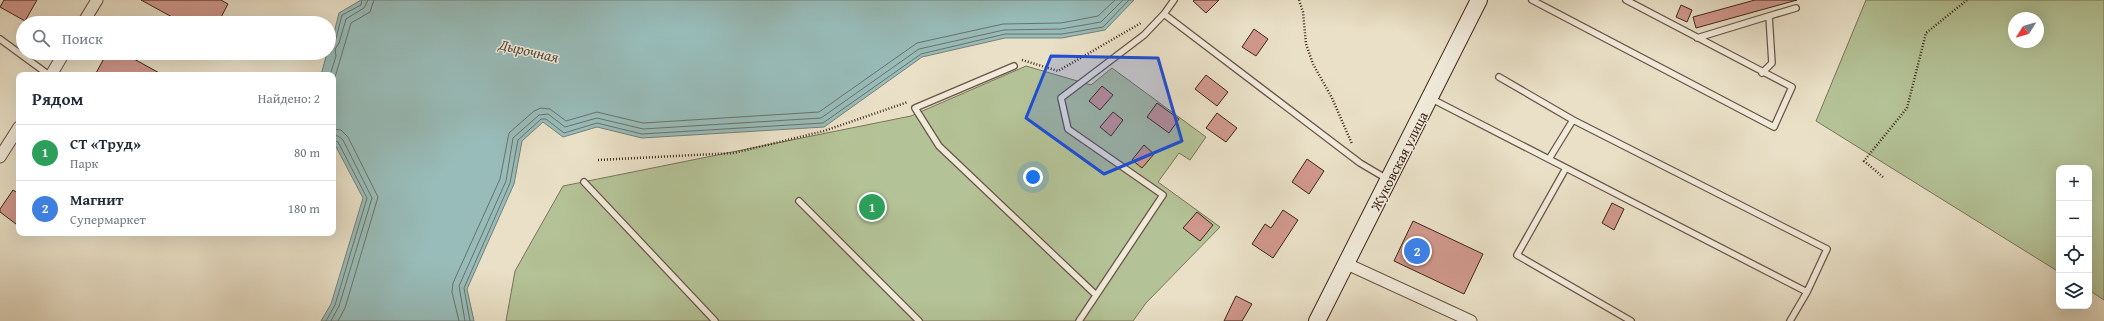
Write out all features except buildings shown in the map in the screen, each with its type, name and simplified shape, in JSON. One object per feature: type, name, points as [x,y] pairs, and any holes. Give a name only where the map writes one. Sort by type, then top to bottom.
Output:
[{"type":"main road","name":"Жуковская улица","points":[[1317,321],[1479,0]]},
{"type":"street","points":[[87,16],[97,0]]},
{"type":"street","points":[[52,72],[60,60]]},
{"type":"street","points":[[0,157],[16,132]]},
{"type":"street","points":[[1347,264],[1471,321]]},
{"type":"lane","points":[[1079,321],[1163,195],[1068,129],[1061,98],[1144,34],[1164,14],[1174,0]]},
{"type":"lane","points":[[1532,0],[1774,127],[1792,87],[1762,73],[1626,0]]},
{"type":"lane","points":[[1697,38],[1796,8]]},
{"type":"lane","points":[[1164,14],[1360,163],[1388,180]]},
{"type":"lane","points":[[1762,73],[1772,63],[1769,16]]},
{"type":"lane","points":[[0,39],[16,51]]},
{"type":"lane","points":[[29,60],[46,72]]},
{"type":"lane","points":[[1014,66],[915,108],[939,146],[1096,295]]},
{"type":"lane","points":[[1499,77],[1573,120],[1827,249],[1807,292],[1790,321]]},
{"type":"lane","points":[[1430,98],[1807,292]]},
{"type":"lane","points":[[1549,159],[1573,120]]},
{"type":"lane","points":[[1566,168],[1517,255],[1631,321]]},
{"type":"lane","points":[[584,182],[715,321]]},
{"type":"lane","points":[[799,201],[919,321]]},
{"type":"path","points":[[1299,0],[1306,44],[1313,64],[1332,98],[1360,163]]},
{"type":"path","points":[[1883,177],[1864,161],[1907,108],[1926,33],[1967,0]]},
{"type":"path","points":[[1017,59],[1058,71],[1144,21]]},
{"type":"path","points":[[598,160],[734,153],[824,131],[912,100]]},
{"type":"highlighted area","points":[[1051,56],[1158,58],[1182,141],[1104,174],[1026,118]]},
{"type":"green space","points":[[1866,0],[2104,0],[2104,300],[2092,292],[2092,165],[2056,165],[2056,270],[1816,121]]},
{"type":"green space","points":[[1026,66],[1091,85],[1112,68],[1206,137],[1190,160],[1179,153],[1158,182],[1220,227],[1146,303],[1133,321],[506,321],[515,271],[563,186],[911,116]]},
{"type":"water","name":"Дырочная","points":[[361,0],[1134,0],[1105,30],[1062,38],[1005,38],[922,57],[824,127],[642,138],[597,127],[563,137],[543,122],[522,141],[514,184],[467,289],[474,321],[321,321],[331,304],[363,198],[336,147],[336,72],[322,72],[325,60],[336,60],[336,25],[339,13]]},
{"type":"place","name":"СТ «Труд»","points":[[872,207]]},
{"type":"place","name":"Магнит","points":[[1417,251]]}]
